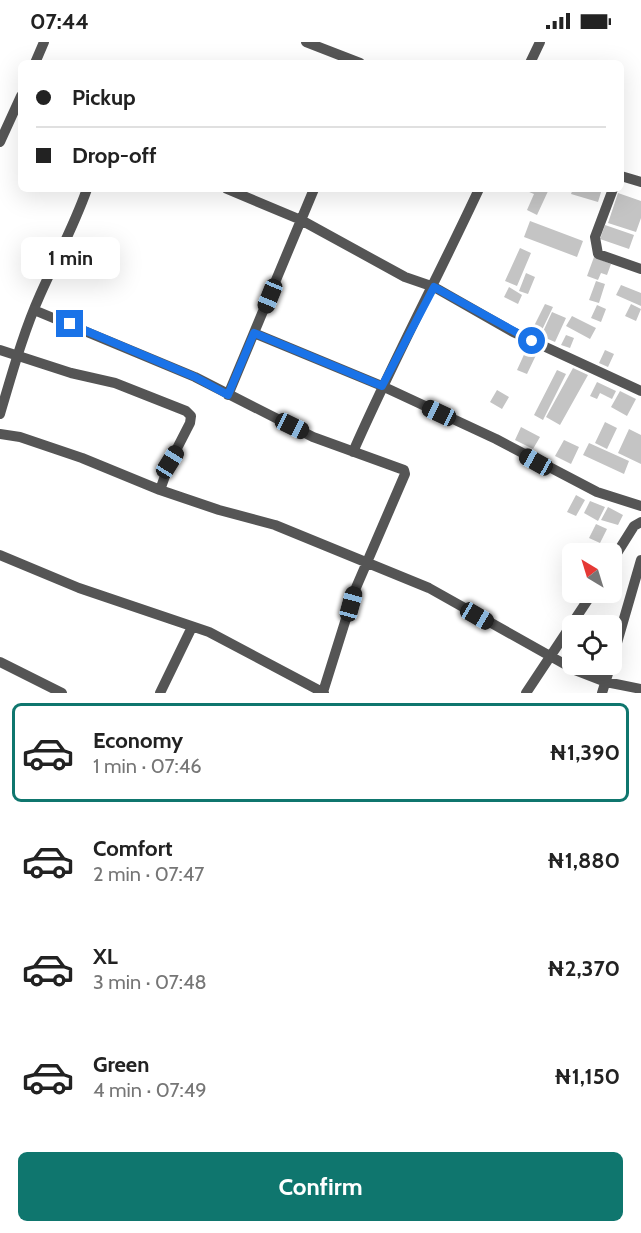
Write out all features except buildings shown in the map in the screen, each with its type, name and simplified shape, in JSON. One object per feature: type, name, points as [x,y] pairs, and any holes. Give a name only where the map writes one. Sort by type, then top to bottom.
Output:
[{"type":"street","points":[[36,60],[44,42]]},
{"type":"street","points":[[531,60],[540,42]]},
{"type":"street","points":[[312,43],[353,60]]},
{"type":"street","points":[[0,142],[18,103]]},
{"type":"street","points":[[624,177],[641,181]]},
{"type":"street","points":[[0,414],[17,354],[34,310],[70,235],[86,192]]},
{"type":"street","points":[[234,192],[301,220],[405,277],[434,287],[513,332],[641,391]]},
{"type":"street","points":[[228,395],[313,192]]},
{"type":"street","points":[[353,452],[382,386],[434,287],[478,192]]},
{"type":"street","points":[[612,192],[595,237],[598,254],[641,269]]},
{"type":"street","points":[[0,555],[79,588],[209,632],[323,693],[355,590],[405,474],[400,467],[313,437],[195,377],[34,310]]},
{"type":"street","points":[[254,333],[382,386],[496,439],[597,492],[641,506]]},
{"type":"street","points":[[0,350],[71,373],[115,382],[186,411],[191,416],[160,490]]},
{"type":"street","points":[[0,434],[20,437],[82,458],[160,490],[275,525],[429,588],[548,657],[606,682],[641,689]]},
{"type":"street","points":[[622,545],[634,526],[641,522]]},
{"type":"street","points":[[622,626],[641,560]]},
{"type":"street","points":[[526,693],[585,603]]},
{"type":"street","points":[[160,693],[192,627]]},
{"type":"street","points":[[1,664],[61,693]]},
{"type":"street","points":[[602,693],[608,675]]},
{"type":"route","points":[[70,324],[195,377],[228,395],[254,333],[382,386],[434,287],[532,341]]}]
